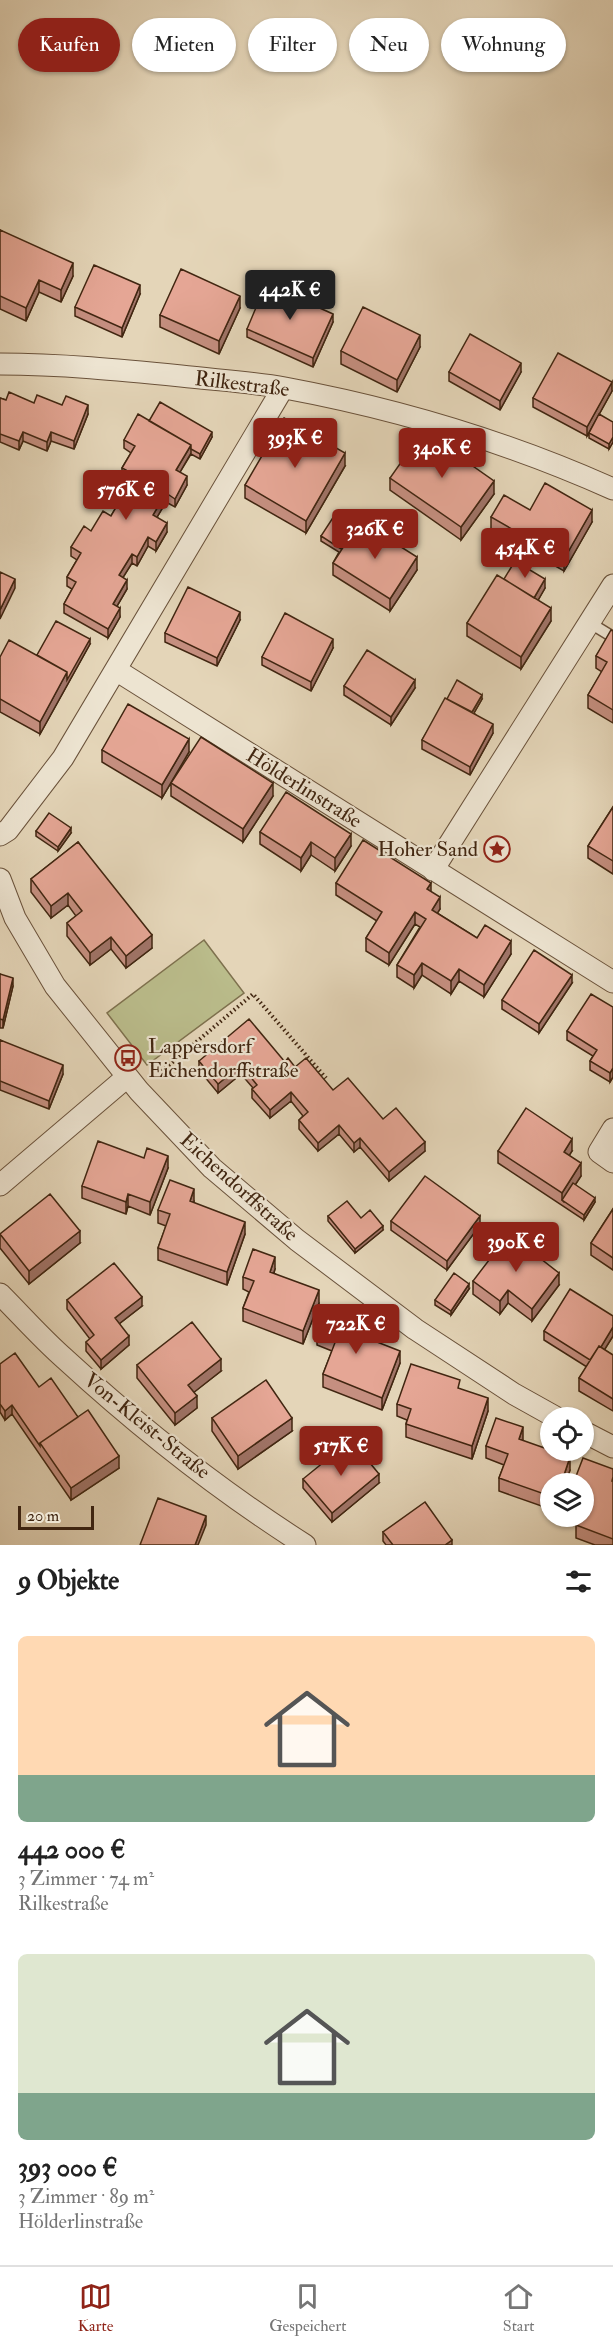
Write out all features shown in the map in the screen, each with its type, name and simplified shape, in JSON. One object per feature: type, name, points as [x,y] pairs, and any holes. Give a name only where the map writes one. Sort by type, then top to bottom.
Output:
[{"type":"street","name":"Rilkestraße","points":[[0,364],[142,372],[283,388],[407,415],[487,438],[571,470],[613,489]]},
{"type":"street","points":[[0,835],[8,831],[63,758],[283,388]]},
{"type":"street","points":[[433,870],[613,585]]},
{"type":"street","name":"Hölderlinstraße","points":[[116,670],[613,982]]},
{"type":"street","name":"Eichendorffstraße","points":[[0,879],[15,918],[55,986],[133,1084],[212,1168],[297,1240],[415,1329],[540,1409]]},
{"type":"street","points":[[0,1185],[133,1084]]},
{"type":"street","points":[[613,1129],[599,1152],[613,1162]]},
{"type":"street","name":"Von-Kleist-Straße","points":[[0,1294],[64,1359],[159,1439],[258,1515],[305,1545]]},
{"type":"street","points":[[594,1437],[613,1447]]},
{"type":"lane","points":[[590,623],[613,638]]},
{"type":"path","points":[[133,1084],[253,994],[326,1078]]},
{"type":"green space","points":[[204,940],[244,993],[147,1065],[107,1013]]},
{"type":"building","points":[[0,230],[73,263],[61,290],[39,280],[26,308],[0,296]]},
{"type":"building","points":[[94,265],[140,285],[122,328],[75,307]]},
{"type":"building","points":[[181,269],[240,296],[219,341],[160,315]]},
{"type":"building","points":[[266,284],[333,314],[313,358],[247,329]]},
{"type":"building","points":[[363,307],[420,335],[397,380],[341,351]]},
{"type":"building","points":[[470,334],[521,363],[500,401],[449,372]]},
{"type":"building","points":[[558,353],[612,382],[587,427],[533,398]]},
{"type":"building","points":[[9,392],[34,403],[37,395],[62,405],[66,396],[88,405],[74,441],[51,432],[47,442],[23,432],[19,441],[0,434],[0,398],[6,400]]},
{"type":"building","points":[[160,402],[212,432],[200,454],[191,449],[191,445],[149,421]]},
{"type":"building","points":[[138,414],[191,445],[176,470],[187,476],[175,499],[166,493],[153,515],[167,523],[156,542],[148,537],[137,557],[132,554],[119,575],[127,580],[113,604],[120,608],[108,629],[64,604],[76,582],[67,577],[81,553],[71,547],[84,526],[91,531],[103,511],[111,516],[122,497],[113,492],[126,470],[122,468],[135,446],[124,440]]},
{"type":"building","points":[[599,414],[613,422],[613,437],[609,444],[589,433]]},
{"type":"building","points":[[284,418],[345,453],[306,521],[245,485]]},
{"type":"building","points":[[423,431],[494,481],[461,527],[390,478]]},
{"type":"building","points":[[545,483],[592,510],[564,559],[491,517],[504,495],[530,510]]},
{"type":"building","points":[[336,513],[356,526],[341,549],[321,536]]},
{"type":"building","points":[[360,521],[417,557],[390,599],[333,563]]},
{"type":"building","points":[[515,561],[545,579],[534,598],[504,579]]},
{"type":"building","points":[[0,572],[15,579],[0,610]]},
{"type":"building","points":[[497,575],[551,608],[521,657],[467,623]]},
{"type":"building","points":[[188,587],[240,612],[217,658],[165,633]]},
{"type":"building","points":[[285,613],[333,639],[311,682],[262,657]]},
{"type":"building","points":[[56,621],[90,639],[67,680],[67,672],[37,655]]},
{"type":"building","points":[[611,630],[613,631],[613,710],[588,695],[607,662],[596,656]]},
{"type":"building","points":[[9,640],[67,672],[40,722],[0,699],[0,657]]},
{"type":"building","points":[[367,650],[415,680],[391,717],[344,686]]},
{"type":"building","points":[[457,680],[482,695],[472,712],[447,699]]},
{"type":"building","points":[[445,698],[493,724],[470,767],[422,740]]},
{"type":"building","points":[[128,704],[189,739],[162,785],[102,750]]},
{"type":"building","points":[[201,737],[273,783],[243,829],[171,783]]},
{"type":"building","points":[[286,792],[351,834],[335,858],[311,842],[301,858],[260,832]]},
{"type":"building","points":[[613,807],[613,861],[588,846]]},
{"type":"building","points":[[49,813],[71,828],[58,847],[36,831]]},
{"type":"building","points":[[363,840],[431,883],[427,889],[440,897],[432,910],[477,938],[485,925],[511,941],[484,985],[459,969],[451,981],[422,963],[414,975],[397,965],[426,919],[415,912],[389,953],[366,938],[382,912],[336,883]]},
{"type":"building","points":[[78,842],[152,935],[126,956],[111,937],[90,953],[67,923],[82,911],[68,893],[51,906],[31,879]]},
{"type":"building","points":[[534,950],[572,975],[539,1024],[502,1000]]},
{"type":"building","points":[[0,974],[13,978],[3,1020],[0,1019]]},
{"type":"building","points":[[591,994],[613,1007],[613,1068],[610,1073],[590,1061],[597,1050],[567,1031]]},
{"type":"building","points":[[249,1019],[285,1062],[288,1058],[295,1067],[306,1058],[333,1090],[348,1078],[383,1119],[396,1108],[425,1142],[389,1172],[360,1138],[354,1143],[339,1125],[318,1143],[299,1120],[308,1112],[291,1092],[270,1110],[252,1089],[257,1085],[241,1065],[218,1084],[199,1061]]},
{"type":"building","points":[[0,1040],[63,1065],[49,1101],[0,1081]]},
{"type":"building","points":[[526,1108],[572,1139],[564,1152],[581,1163],[562,1193],[498,1151]]},
{"type":"building","points":[[98,1141],[144,1158],[147,1148],[168,1156],[150,1202],[128,1194],[126,1202],[82,1186]]},
{"type":"building","points":[[425,1176],[480,1216],[447,1261],[391,1221]]},
{"type":"building","points":[[170,1180],[194,1189],[190,1201],[245,1222],[227,1272],[158,1248],[170,1214],[158,1210]]},
{"type":"building","points":[[573,1183],[595,1198],[584,1215],[562,1200]]},
{"type":"building","points":[[50,1194],[80,1231],[29,1271],[0,1234]]},
{"type":"building","points":[[347,1201],[361,1218],[370,1210],[383,1226],[355,1249],[328,1216]]},
{"type":"building","points":[[613,1209],[613,1258],[591,1243]]},
{"type":"building","points":[[509,1234],[559,1273],[532,1309],[508,1290],[500,1301],[473,1281]]},
{"type":"building","points":[[253,1249],[275,1257],[270,1272],[319,1290],[303,1331],[243,1308],[254,1281],[243,1277]]},
{"type":"building","points":[[114,1263],[142,1297],[115,1318],[129,1336],[101,1360],[86,1342],[94,1335],[67,1300]]},
{"type":"building","points":[[454,1273],[469,1284],[451,1311],[435,1300]]},
{"type":"building","points":[[570,1289],[613,1316],[613,1327],[590,1360],[544,1331]]},
{"type":"building","points":[[328,1305],[355,1315],[349,1331],[400,1351],[382,1398],[323,1374],[336,1340],[317,1333]]},
{"type":"building","points":[[192,1322],[221,1359],[188,1385],[197,1396],[175,1413],[137,1365]]},
{"type":"building","points":[[599,1346],[613,1355],[613,1399],[579,1378]]},
{"type":"building","points":[[15,1353],[39,1387],[51,1378],[78,1417],[40,1443],[40,1446],[12,1405],[5,1411],[0,1404],[0,1364]]},
{"type":"building","points":[[411,1364],[460,1380],[458,1388],[488,1398],[472,1446],[406,1424],[411,1409],[397,1404]]},
{"type":"building","points":[[266,1380],[292,1418],[238,1456],[212,1418]]},
{"type":"building","points":[[88,1410],[119,1456],[71,1488],[40,1443]]},
{"type":"building","points":[[496,1418],[523,1427],[519,1439],[540,1446],[540,1461],[569,1461],[565,1473],[540,1473],[540,1492],[499,1478],[508,1454],[486,1446]]},
{"type":"building","points":[[351,1440],[379,1474],[332,1513],[303,1479]]},
{"type":"building","points":[[582,1461],[591,1461],[613,1469],[613,1539],[581,1527],[594,1527],[594,1473],[577,1473]]},
{"type":"building","points":[[158,1498],[206,1516],[195,1545],[140,1545]]},
{"type":"building","points":[[425,1502],[452,1540],[445,1545],[393,1545],[383,1532]]},
{"type":"place","name":"Hoher Sand","points":[[497,849]]},
{"type":"place","name":"Lappersdorf Eichendorffstraße","points":[[128,1058]]}]
